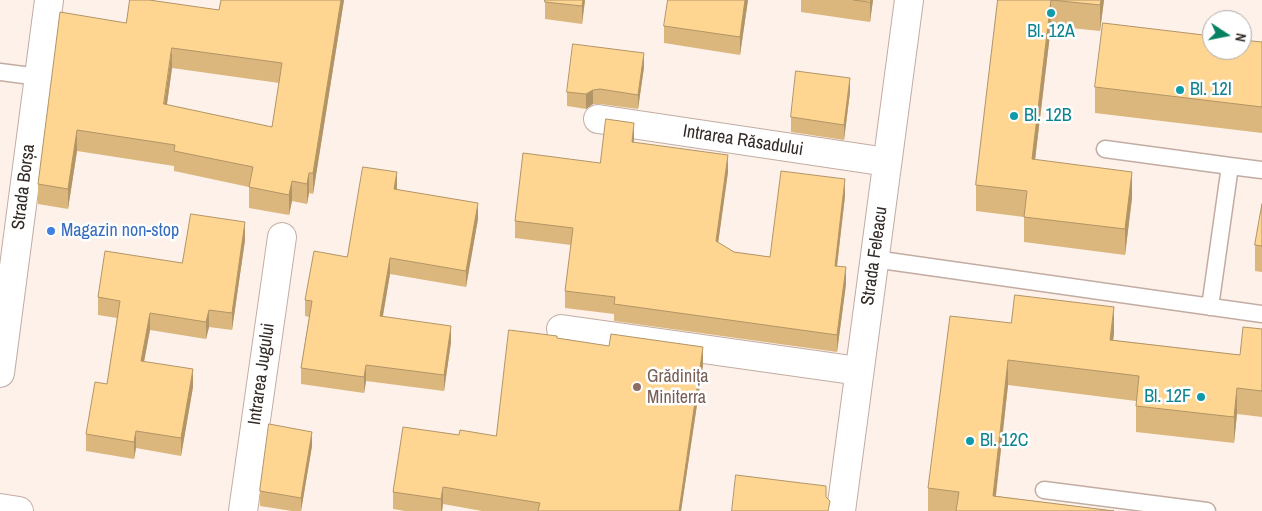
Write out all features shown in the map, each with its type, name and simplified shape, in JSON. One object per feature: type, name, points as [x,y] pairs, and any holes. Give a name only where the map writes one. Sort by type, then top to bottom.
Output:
[{"type":"street","name":"Strada Borșa","points":[[0,374],[49,0]]},
{"type":"street","name":"Strada Feleacu","points":[[841,511],[909,0]]},
{"type":"street","name":"Intrarea Răsadului","points":[[598,119],[887,162]]},
{"type":"street","name":"Intrarea Jugului","points":[[243,511],[282,237]]},
{"type":"street","points":[[561,329],[859,371]]},
{"type":"street","points":[[0,508],[19,511]]},
{"type":"lane","points":[[0,72],[39,77]]},
{"type":"lane","points":[[1105,149],[1262,170]]},
{"type":"lane","points":[[1210,307],[1230,166]]},
{"type":"lane","points":[[874,259],[1262,314]]},
{"type":"lane","points":[[1044,490],[1154,508],[1207,511]]},
{"type":"building","points":[[130,0],[149,0],[219,10],[221,0],[341,0],[313,173],[309,173],[307,184],[292,181],[289,195],[249,187],[253,167],[174,151],[175,145],[77,130],[68,189],[38,184],[60,12],[126,23]],"holes":[[[172,48],[282,63],[272,127],[164,104]]]},
{"type":"building","points":[[545,0],[583,0],[582,6],[545,2]]},
{"type":"building","points":[[668,0],[745,0],[740,37],[664,26]]},
{"type":"building","points":[[854,0],[871,0],[870,2]]},
{"type":"building","name":"Bl. 12B","points":[[998,0],[1051,0],[1032,159],[1132,172],[1125,229],[1024,217],[1027,191],[976,185]]},
{"type":"building","points":[[1051,0],[1101,0],[1100,5]]},
{"type":"building","points":[[1103,23],[1202,35],[1202,60],[1252,60],[1252,41],[1262,42],[1262,107],[1095,87]]},
{"type":"building","points":[[573,44],[644,53],[638,95],[600,89],[586,94],[567,92]]},
{"type":"building","points":[[796,71],[850,78],[844,125],[791,117]]},
{"type":"building","points":[[606,119],[634,123],[632,142],[728,155],[716,241],[734,252],[770,257],[781,171],[845,179],[835,266],[846,267],[837,335],[614,304],[615,297],[565,291],[573,228],[515,221],[523,153],[600,163]]},
{"type":"building","points":[[363,167],[397,172],[394,189],[478,203],[466,271],[390,258],[380,316],[451,326],[444,375],[366,365],[364,377],[301,368],[312,301],[305,300],[314,251],[347,257]]},
{"type":"building","points":[[1262,204],[1262,246],[1255,245]]},
{"type":"building","points":[[191,214],[245,222],[232,313],[209,310],[206,322],[150,313],[141,361],[193,369],[181,438],[136,431],[134,442],[86,434],[95,382],[107,384],[120,301],[98,297],[105,251],[182,263]]},
{"type":"building","points":[[1015,295],[1114,307],[1110,340],[1240,355],[1243,327],[1262,329],[1262,391],[1237,388],[1234,417],[1136,406],[1139,376],[1008,360],[993,496],[1114,511],[956,511],[959,492],[928,488],[950,316],[1011,323]]},
{"type":"building","points":[[509,330],[557,336],[557,338],[609,346],[611,334],[703,347],[679,511],[538,511],[540,503],[443,487],[441,499],[393,492],[403,427],[459,435],[460,430],[496,436]]},
{"type":"building","points":[[269,424],[312,432],[301,498],[260,491]]},
{"type":"building","points":[[736,475],[826,486],[826,497],[830,501],[828,511],[732,511]]},
{"type":"place","name":"Bl. 12A","points":[[1051,13]]},
{"type":"place","name":"Bl. 12I","points":[[1180,90]]},
{"type":"place","name":"Bl. 12B","points":[[1014,116]]},
{"type":"place","name":"Magazin non-stop","points":[[51,231]]},
{"type":"place","name":"Grădinița Miniterra","points":[[637,387]]},
{"type":"place","name":"Bl. 12F","points":[[1201,397]]},
{"type":"place","name":"Bl. 12C","points":[[970,441]]}]
